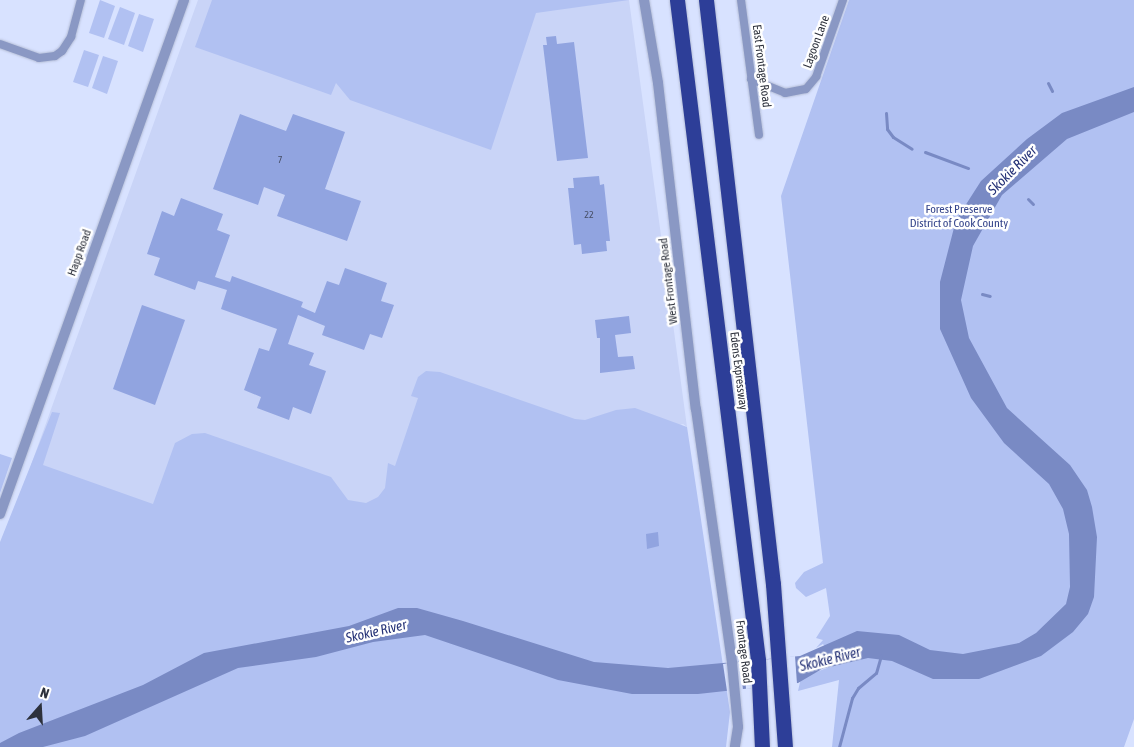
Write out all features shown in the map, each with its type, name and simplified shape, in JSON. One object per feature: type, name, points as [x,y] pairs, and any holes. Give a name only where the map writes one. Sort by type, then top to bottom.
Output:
[{"type":"highway","name":"Edens Expressway","points":[[677,0],[758,660],[762,747]]},
{"type":"highway","name":"Edens Expressway","points":[[706,0],[783,685],[785,747]]},
{"type":"street","points":[[0,44],[39,58],[55,56],[62,51],[70,37],[81,0]]},
{"type":"street","name":"Happ Road","points":[[0,514],[184,0]]},
{"type":"street","name":"West Frontage Road","points":[[644,0],[658,83],[696,409],[718,560]]},
{"type":"street","name":"East Frontage Road","points":[[742,0],[759,135]]},
{"type":"street","name":"Lagoon Lane","points":[[751,79],[785,93],[806,89],[816,77],[843,0]]},
{"type":"street","name":"Frontage Road","points":[[718,560],[735,691],[738,727],[735,747]]},
{"type":"shaded area","points":[[198,0],[629,0],[687,427],[683,424],[379,513],[157,509],[31,465]]},
{"type":"green space","points":[[100,0],[115,6],[104,38],[89,33]]},
{"type":"green space","points":[[212,0],[629,0],[536,13],[491,150],[350,100],[336,83],[331,95],[195,47]]},
{"type":"green space","name":"Forest Preserve District of Cook County","points":[[849,0],[1134,0],[1134,719],[1124,747],[832,747],[839,680],[798,691],[801,678],[837,664],[823,644],[816,648],[823,640],[816,638],[830,616],[826,588],[806,597],[796,588],[795,583],[804,572],[823,563],[781,196]]},
{"type":"green space","points":[[120,7],[135,13],[124,45],[108,39]]},
{"type":"green space","points":[[139,14],[154,19],[143,52],[128,46]]},
{"type":"green space","points":[[84,50],[99,55],[88,87],[73,82]]},
{"type":"green space","points":[[103,56],[118,61],[107,94],[92,88]]},
{"type":"green space","points":[[426,371],[440,372],[575,419],[585,420],[616,410],[635,408],[687,427],[730,712],[726,747],[0,747],[0,542],[52,412],[60,413],[43,465],[153,504],[175,443],[192,434],[205,433],[331,477],[348,500],[366,503],[378,497],[385,488],[388,463],[395,466],[418,398],[411,396],[418,377]]},
{"type":"green space","points":[[0,454],[12,458],[0,493]]},
{"type":"water","name":"Skokie River","points":[[1134,87],[1134,112],[1067,139],[1002,195],[973,246],[961,300],[969,338],[1007,408],[1070,465],[1087,490],[1092,507],[1097,537],[1094,597],[1088,614],[1073,632],[1041,656],[979,679],[933,679],[892,661],[868,658],[822,669],[798,683],[698,694],[632,694],[558,680],[425,635],[373,642],[316,657],[238,668],[85,736],[43,747],[0,747],[0,743],[19,733],[143,685],[204,653],[349,626],[398,608],[417,608],[594,662],[668,668],[800,656],[857,631],[899,635],[930,650],[963,654],[1019,643],[1036,633],[1066,604],[1070,587],[1069,534],[1063,509],[1049,484],[1004,443],[971,398],[940,329],[940,282],[956,220],[981,181],[1027,139],[1062,113]]},
{"type":"pier","points":[[795,656],[797,684],[746,689],[744,662]]},
{"type":"pier","points":[[740,662],[743,690],[727,691],[723,664]]},
{"type":"building","points":[[556,36],[557,44],[574,42],[588,158],[557,161],[543,45],[547,45],[546,37]]},
{"type":"building","points":[[240,114],[286,131],[293,114],[345,132],[325,189],[361,201],[347,241],[277,216],[285,195],[264,187],[258,205],[213,189]]},
{"type":"building","points":[[599,176],[600,185],[604,184],[610,241],[606,241],[607,251],[582,254],[581,244],[574,245],[568,188],[574,188],[573,178]]},
{"type":"building","points":[[181,198],[223,214],[217,230],[230,235],[215,277],[230,282],[232,276],[303,302],[301,307],[315,313],[327,281],[339,285],[345,268],[387,283],[381,301],[394,305],[382,338],[370,334],[364,350],[322,335],[325,326],[298,315],[288,344],[314,353],[309,365],[326,371],[311,414],[293,407],[289,420],[257,408],[261,397],[244,390],[259,348],[269,351],[277,329],[221,309],[227,290],[198,281],[195,290],[154,275],[160,258],[147,254],[162,211],[174,216]]},
{"type":"building","points":[[142,305],[185,320],[155,405],[113,389]]},
{"type":"building","points":[[629,316],[631,333],[615,335],[618,357],[633,356],[635,369],[600,373],[600,338],[597,338],[595,320]]},
{"type":"building","points":[[658,532],[659,546],[647,549],[646,534]]},
{"type":"waterway","points":[[1048,83],[1052,91]]},
{"type":"waterway","points":[[886,113],[887,129],[893,137],[912,149]]},
{"type":"waterway","points":[[925,152],[968,168]]},
{"type":"waterway","points":[[1028,199],[1033,204]]},
{"type":"waterway","points":[[982,294],[990,296]]},
{"type":"waterway","points":[[839,747],[852,698],[858,688],[876,673],[881,656]]}]
